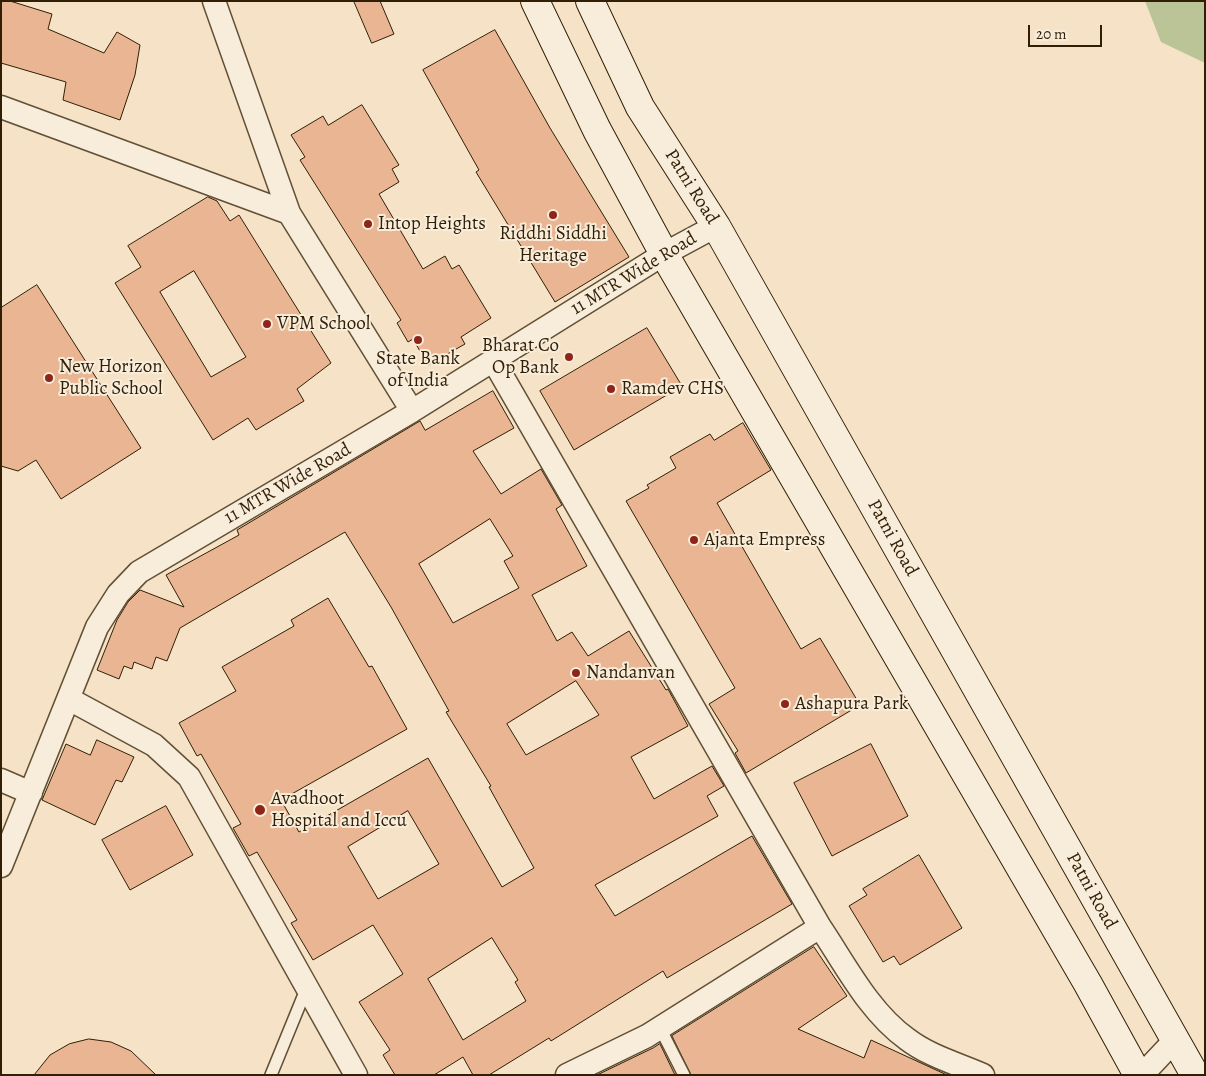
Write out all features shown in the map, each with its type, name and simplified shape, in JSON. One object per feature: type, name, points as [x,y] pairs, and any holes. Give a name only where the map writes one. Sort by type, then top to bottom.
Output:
[{"type":"main road","points":[[535,1],[597,130],[664,254],[1088,984],[1138,1075]]},
{"type":"main road","name":"Patni Road","points":[[590,1],[640,107],[716,226],[1195,1075]]},
{"type":"street","points":[[214,1],[289,213],[412,411]]},
{"type":"street","points":[[1,108],[289,213]]},
{"type":"street","name":"11 MTR Wide Road","points":[[1,866],[96,628],[118,594],[139,572],[412,411],[664,254],[716,226]]},
{"type":"street","points":[[493,360],[820,926],[866,995],[886,1022],[907,1040],[938,1056],[984,1075]]},
{"type":"street","points":[[69,699],[154,745],[189,777],[356,1075]]},
{"type":"street","points":[[1,780],[31,793]]},
{"type":"street","points":[[567,1075],[660,1028],[820,926]]},
{"type":"street","points":[[1142,1075],[1176,1040]]},
{"type":"lane","points":[[271,1075],[306,987]]},
{"type":"lane","points":[[660,1028],[684,1075]]},
{"type":"green space","points":[[1145,1],[1205,1],[1205,63],[1161,42]]},
{"type":"building","points":[[1,1],[10,1],[52,14],[48,29],[104,53],[117,32],[140,45],[135,75],[120,120],[63,100],[66,82],[1,63]]},
{"type":"building","points":[[354,1],[380,1],[394,34],[372,43]]},
{"type":"building","points":[[495,30],[550,128],[629,257],[555,302],[476,172],[479,170],[423,70]]},
{"type":"building","name":"Intop Heights","points":[[362,105],[399,165],[392,169],[399,182],[379,194],[423,269],[445,256],[452,269],[459,265],[491,318],[461,337],[465,344],[428,365],[413,339],[408,342],[397,323],[401,320],[300,160],[305,157],[291,135],[323,116],[328,125]]},
{"type":"building","name":"VPM School","points":[[208,197],[217,201],[230,221],[239,215],[331,363],[297,389],[304,401],[256,430],[248,418],[213,440],[115,283],[141,267],[128,246]],"holes":[[[194,271],[246,357],[211,377],[160,292]]]},
{"type":"building","name":"New Horizon Public School","points":[[37,285],[141,448],[61,499],[36,460],[18,471],[1,466],[1,308]]},
{"type":"building","name":"Ramdev CHS","points":[[647,328],[682,386],[574,450],[540,391]]},
{"type":"building","points":[[493,391],[514,428],[473,451],[501,494],[541,469],[562,505],[556,509],[587,566],[532,595],[557,641],[572,632],[588,656],[629,631],[666,690],[668,689],[688,726],[631,757],[654,799],[712,766],[724,786],[707,796],[718,816],[595,885],[615,916],[752,836],[792,904],[667,978],[663,971],[551,1041],[549,1038],[489,1075],[473,1075],[463,1057],[434,1075],[395,1075],[383,1055],[390,1050],[359,1002],[403,974],[373,925],[313,960],[291,923],[297,920],[257,852],[249,856],[233,828],[241,824],[201,754],[197,756],[179,723],[236,691],[222,667],[294,626],[291,620],[328,598],[369,667],[372,666],[407,729],[281,800],[299,832],[428,758],[502,887],[534,868],[489,787],[491,786],[446,712],[449,711],[391,607],[345,532],[180,628],[167,661],[156,657],[152,669],[134,662],[132,669],[124,666],[119,679],[97,670],[117,620],[128,602],[140,590],[184,607],[166,575],[239,535],[237,530],[420,421],[425,430]],"holes":[[[490,519],[513,556],[504,561],[519,588],[453,623],[419,564]],[[576,681],[599,715],[526,755],[507,724]],[[408,811],[439,864],[378,899],[348,847]],[[492,938],[518,980],[515,982],[526,1001],[463,1040],[428,979]]]},
{"type":"building","points":[[743,423],[771,470],[717,503],[801,649],[820,638],[860,705],[746,773],[735,753],[738,751],[709,704],[735,688],[626,501],[649,488],[647,485],[676,468],[670,457],[710,434],[714,440]]},
{"type":"building","points":[[97,740],[134,757],[122,782],[116,780],[95,825],[42,800],[66,744],[90,755]]},
{"type":"building","points":[[871,744],[908,816],[832,856],[794,783]]},
{"type":"building","points":[[166,806],[193,855],[130,890],[102,840]]},
{"type":"building","points":[[919,855],[962,928],[900,965],[894,956],[883,962],[849,906],[867,895],[863,889]]},
{"type":"building","points":[[814,947],[847,996],[798,1029],[864,1058],[871,1040],[947,1075],[691,1075],[672,1036]]},
{"type":"building","points":[[89,1039],[111,1042],[131,1051],[156,1075],[34,1075],[50,1055],[69,1044]]},
{"type":"building","points":[[660,1044],[675,1075],[597,1075],[653,1048]]},
{"type":"place","name":"Riddhi Siddhi Heritage","points":[[553,215]]},
{"type":"place","name":"Intop Heights","points":[[368,224]]},
{"type":"place","name":"VPM School","points":[[267,324]]},
{"type":"place","name":"State Bank of India","points":[[418,340]]},
{"type":"place","name":"Bharat Co Op Bank","points":[[569,357]]},
{"type":"place","name":"New Horizon Public School","points":[[49,378]]},
{"type":"place","name":"Ramdev CHS","points":[[611,389]]},
{"type":"place","name":"Ajanta Empress","points":[[694,540]]},
{"type":"place","name":"Nandanvan","points":[[576,673]]},
{"type":"place","name":"Ashapura Park","points":[[785,704]]},
{"type":"place","name":"Avadhoot Hospital and Iccu","points":[[260,810]]}]
